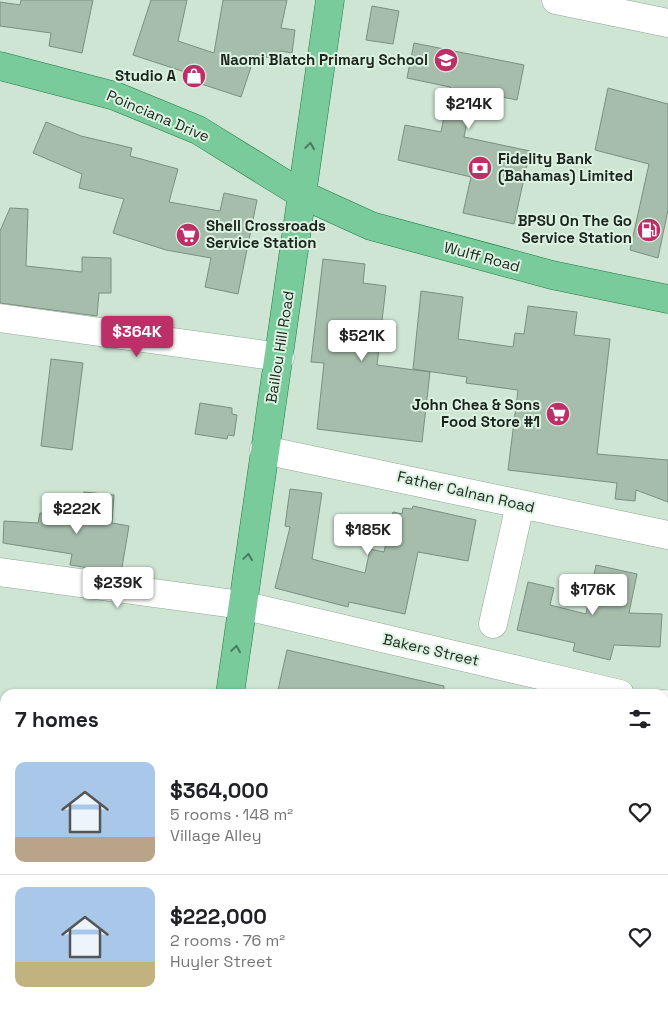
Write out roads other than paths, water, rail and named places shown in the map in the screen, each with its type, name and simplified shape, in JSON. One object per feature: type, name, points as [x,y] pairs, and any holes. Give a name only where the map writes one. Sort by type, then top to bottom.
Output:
[{"type":"main road","name":"Baillou Hill Road","points":[[231,689],[330,0]]},
{"type":"main road","name":"Poinciana Drive","points":[[0,66],[115,96],[198,130],[303,194]]},
{"type":"main road","name":"Wulff Road","points":[[303,194],[371,226],[415,240],[552,275],[668,299]]},
{"type":"street","points":[[556,0],[668,23]]},
{"type":"street","points":[[0,318],[280,357]]},
{"type":"street","name":"Father Calnan Road","points":[[264,450],[453,488],[520,505],[668,534]]},
{"type":"street","points":[[493,624],[520,505]]},
{"type":"street","name":"Bakers Street","points":[[0,572],[242,605],[599,689]]},
{"type":"place","name":"Naomi Blatch Primary School","points":[[446,60]]},
{"type":"place","name":"Studio A","points":[[194,76]]},
{"type":"place","name":"Fidelity Bank (Bahamas) Limited","points":[[480,168]]},
{"type":"place","name":"BPSU On The Go Service Station","points":[[649,230]]},
{"type":"place","name":"Shell Crossroads Service Station","points":[[188,235]]},
{"type":"place","name":"John Chea & Sons Food Store #1","points":[[558,414]]}]
